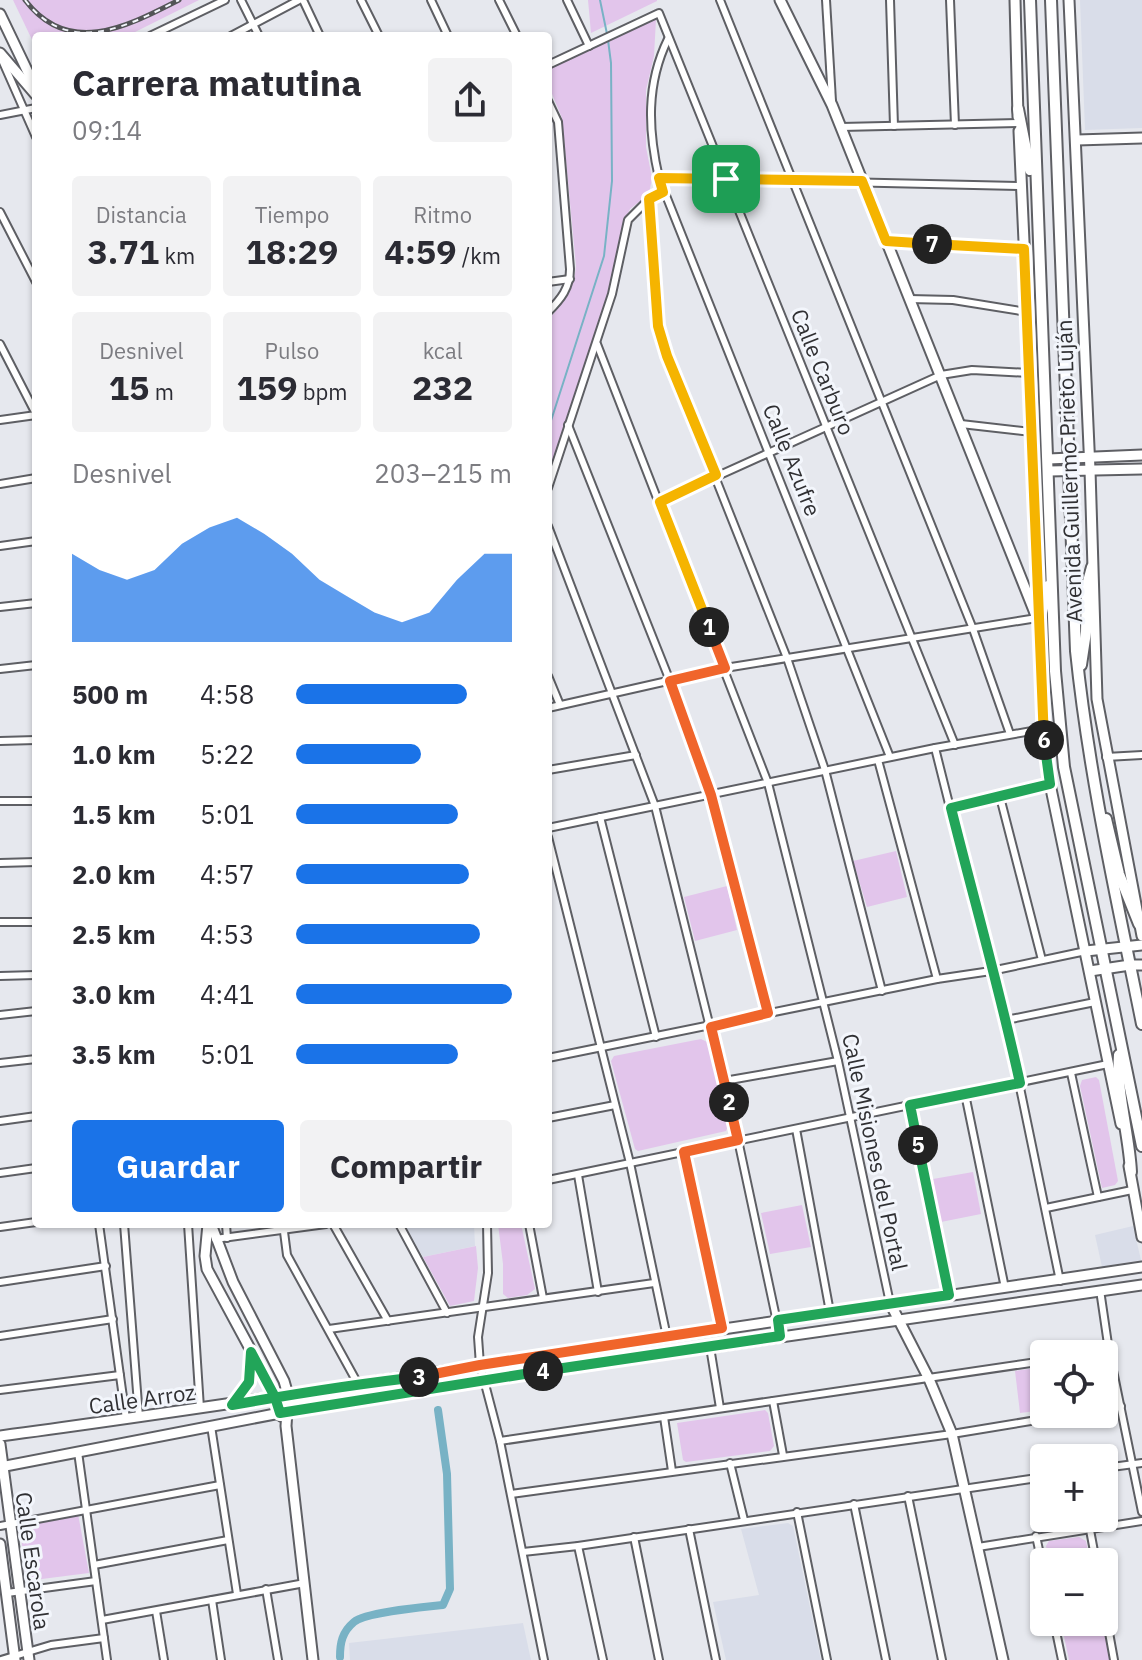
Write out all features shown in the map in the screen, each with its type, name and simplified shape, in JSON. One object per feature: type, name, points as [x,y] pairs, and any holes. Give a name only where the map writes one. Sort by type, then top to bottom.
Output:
[{"type":"main road","name":"Avenida Guillermo Prieto Luján","points":[[1030,0],[1055,671],[1064,767],[1142,1146]]},
{"type":"main road","name":"Avenida Guillermo Prieto Luján","points":[[1051,0],[1079,679],[1095,793],[1142,1024]]},
{"type":"main road","points":[[1018,109],[1032,186],[1039,204]]},
{"type":"main road","points":[[1039,617],[1045,604],[1052,552]]},
{"type":"main road","points":[[1079,679],[1086,632],[1087,585],[1092,567]]},
{"type":"main road","points":[[1095,793],[1107,823],[1123,887],[1139,924]]},
{"type":"main road","points":[[1120,1041],[1118,1071],[1128,1128],[1131,1172]]},
{"type":"street","points":[[158,32],[225,0]]},
{"type":"street","points":[[241,0],[257,32]]},
{"type":"street","points":[[238,32],[301,0],[318,32]]},
{"type":"street","points":[[361,0],[377,32]]},
{"type":"street","points":[[431,0],[446,32]]},
{"type":"street","points":[[499,0],[515,32]]},
{"type":"street","points":[[552,63],[589,46],[567,0]]},
{"type":"street","points":[[720,0],[973,629],[1010,734]]},
{"type":"street","points":[[552,707],[725,668],[1039,617],[832,105],[780,0]]},
{"type":"street","points":[[826,0],[832,105]]},
{"type":"street","points":[[890,0],[894,126]]},
{"type":"street","points":[[950,0],[955,125]]},
{"type":"street","name":"Avenida Guillermo Prieto Luján","points":[[1015,0],[1043,729],[1050,784],[1142,1237]]},
{"type":"street","name":"Avenida Guillermo Prieto Luján","points":[[1069,0],[1090,457],[1097,699],[1142,936]]},
{"type":"street","name":"Calle Carburo","points":[[589,46],[659,13],[955,745]]},
{"type":"street","points":[[0,14],[32,73]]},
{"type":"street","name":"Calle Azufre","points":[[668,39],[651,91],[652,141],[663,192],[890,757]]},
{"type":"street","points":[[0,54],[32,88]]},
{"type":"street","points":[[0,54],[32,129]]},
{"type":"street","points":[[0,115],[32,109]]},
{"type":"street","points":[[552,109],[558,122],[570,279],[562,298],[552,308]]},
{"type":"street","points":[[552,125],[558,122]]},
{"type":"street","points":[[841,127],[1018,123]]},
{"type":"street","points":[[1077,140],[1142,138]]},
{"type":"street","points":[[659,178],[1021,186]]},
{"type":"street","points":[[552,475],[597,344],[616,280],[628,220],[649,199],[663,192]]},
{"type":"street","points":[[649,199],[658,326],[667,356],[787,658],[825,770],[882,991]]},
{"type":"street","points":[[0,212],[32,274]]},
{"type":"street","points":[[886,241],[1024,249]]},
{"type":"street","points":[[552,281],[570,279]]},
{"type":"street","points":[[909,299],[953,300],[1027,312]]},
{"type":"street","points":[[0,344],[32,398]]},
{"type":"street","name":"Calle Misiones del Portal","points":[[597,344],[768,783],[838,1061],[890,1303],[929,1379],[952,1434],[1003,1660]]},
{"type":"street","points":[[0,363],[9,362]]},
{"type":"street","points":[[660,502],[941,375],[972,370],[1029,373]]},
{"type":"street","points":[[0,420],[32,415]]},
{"type":"street","points":[[961,424],[1031,432]]},
{"type":"street","points":[[568,425],[670,681],[711,795],[768,1013]]},
{"type":"street","points":[[1049,465],[1068,458],[1142,455]]},
{"type":"street","points":[[1049,465],[1069,470],[1142,469]]},
{"type":"street","points":[[0,484],[32,479]]},
{"type":"street","points":[[552,536],[655,806],[738,1140],[780,1336]]},
{"type":"street","points":[[0,546],[32,542]]},
{"type":"street","points":[[0,607],[32,603]]},
{"type":"street","points":[[0,669],[32,665]]},
{"type":"street","points":[[552,686],[560,705]]},
{"type":"street","points":[[552,827],[935,748],[1043,729]]},
{"type":"street","points":[[0,741],[32,740]]},
{"type":"street","points":[[935,748],[1006,1020],[1060,1281]]},
{"type":"street","points":[[552,769],[636,755]]},
{"type":"street","points":[[1106,757],[1142,755]]},
{"type":"street","points":[[878,760],[937,979]]},
{"type":"street","points":[[951,808],[1050,784]]},
{"type":"street","points":[[1000,797],[1042,960]]},
{"type":"street","points":[[0,801],[32,801]]},
{"type":"street","points":[[600,817],[656,1037]]},
{"type":"street","points":[[552,853],[630,1163],[667,1337]]},
{"type":"street","points":[[2,862],[32,862]]},
{"type":"street","points":[[0,922],[32,922]]},
{"type":"street","points":[[552,1057],[937,979],[1101,948],[1142,945]]},
{"type":"street","points":[[1090,971],[1142,965]]},
{"type":"street","points":[[0,976],[32,975]]},
{"type":"street","points":[[1006,1020],[1095,1002]]},
{"type":"street","points":[[0,1015],[32,1011]]},
{"type":"street","points":[[0,1063],[32,1059]]},
{"type":"street","points":[[724,1081],[838,1061]]},
{"type":"street","points":[[552,1179],[1108,1064]]},
{"type":"street","points":[[1071,1073],[1098,1197]]},
{"type":"street","points":[[965,1094],[1005,1288]]},
{"type":"street","points":[[552,1117],[615,1105]]},
{"type":"street","points":[[910,1105],[949,1295]]},
{"type":"street","points":[[0,1121],[32,1117]]},
{"type":"street","points":[[796,1129],[830,1312]]},
{"type":"street","points":[[684,1152],[722,1328]]},
{"type":"street","points":[[0,1173],[32,1169]]},
{"type":"street","points":[[578,1175],[598,1292]]},
{"type":"street","points":[[1046,1208],[1132,1190]]},
{"type":"street","points":[[0,1227],[32,1223]]},
{"type":"street","points":[[100,1228],[126,1419]]},
{"type":"street","points":[[124,1228],[139,1417]]},
{"type":"street","points":[[188,1228],[200,1410]]},
{"type":"street","points":[[212,1228],[233,1282],[284,1381],[288,1395],[284,1412],[313,1660]]},
{"type":"street","points":[[224,1228],[207,1269],[284,1412]]},
{"type":"street","points":[[217,1239],[283,1228],[287,1255],[358,1384]]},
{"type":"street","points":[[335,1228],[388,1321]]},
{"type":"street","points":[[401,1228],[447,1313]]},
{"type":"street","points":[[487,1228],[488,1273],[478,1337],[480,1365],[500,1441],[544,1660]]},
{"type":"street","points":[[530,1228],[543,1298]]},
{"type":"street","points":[[0,1282],[106,1266]]},
{"type":"street","name":"Calle Arroz","points":[[0,1436],[200,1410],[722,1328],[1142,1267]]},
{"type":"street","points":[[329,1329],[654,1283]]},
{"type":"street","name":"Calle Arroz","points":[[1,1467],[284,1412],[483,1380],[1142,1285]]},
{"type":"street","points":[[1100,1290],[1107,1340]]},
{"type":"street","points":[[0,1336],[113,1319]]},
{"type":"street","points":[[710,1347],[720,1408]]},
{"type":"street","points":[[232,1405],[249,1382],[251,1352]]},
{"type":"street","points":[[500,1441],[1030,1363]]},
{"type":"street","points":[[0,1390],[120,1375]]},
{"type":"street","points":[[1118,1392],[1142,1512]]},
{"type":"street","points":[[773,1401],[783,1455]]},
{"type":"street","points":[[664,1417],[672,1471]]},
{"type":"street","points":[[511,1494],[1030,1421]]},
{"type":"street","points":[[211,1426],[237,1594]]},
{"type":"street","name":"Calle Escarola","points":[[0,1444],[5,1525],[28,1655]]},
{"type":"street","points":[[78,1452],[107,1660]]},
{"type":"street","points":[[730,1463],[744,1520]]},
{"type":"street","points":[[1118,1466],[1142,1463]]},
{"type":"street","points":[[523,1552],[1030,1479]]},
{"type":"street","points":[[5,1525],[220,1485]]},
{"type":"street","points":[[908,1496],[942,1660]]},
{"type":"street","points":[[854,1504],[886,1660]]},
{"type":"street","points":[[797,1512],[827,1660]]},
{"type":"street","points":[[1118,1525],[1142,1521]]},
{"type":"street","points":[[689,1529],[716,1660]]},
{"type":"street","points":[[978,1547],[1072,1532]]},
{"type":"street","points":[[1036,1536],[1039,1548]]},
{"type":"street","points":[[634,1537],[659,1660]]},
{"type":"street","points":[[94,1565],[228,1540]]},
{"type":"street","name":"Calle Escarola","points":[[0,1544],[15,1658]]},
{"type":"street","points":[[578,1546],[603,1660]]},
{"type":"street","points":[[7,1593],[96,1581]]},
{"type":"street","points":[[102,1620],[305,1583]]},
{"type":"street","points":[[266,1589],[278,1660]]},
{"type":"street","points":[[212,1600],[221,1660]]},
{"type":"street","points":[[156,1611],[164,1660]]},
{"type":"street","points":[[1057,1636],[1062,1660]]},
{"type":"street","points":[[1110,1636],[1114,1660]]},
{"type":"street","points":[[1,1660],[28,1655],[51,1645],[104,1638]]},
{"type":"shaded area","points":[[13,0],[199,0],[135,32],[32,32],[32,40]]},
{"type":"shaded area","points":[[588,0],[657,0],[657,1],[591,33]]},
{"type":"shaded area","points":[[1080,0],[1142,0],[1142,128],[1085,130]]},
{"type":"shaded area","points":[[656,19],[654,56],[646,90],[646,147],[652,178],[649,194],[630,209],[622,227],[614,281],[552,472],[552,315],[567,296],[576,266],[562,118],[552,94],[552,66]]},
{"type":"shaded area","points":[[896,851],[907,897],[867,907],[853,861]]},
{"type":"shaded area","points":[[727,886],[737,930],[695,941],[684,897]]},
{"type":"shaded area","points":[[701,1039],[707,1042],[728,1126],[726,1131],[638,1151],[611,1061],[614,1056]]},
{"type":"shaded area","points":[[1096,1077],[1118,1181],[1115,1185],[1102,1188],[1080,1086],[1082,1080]]},
{"type":"shaded area","points":[[973,1172],[981,1214],[941,1222],[933,1179]]},
{"type":"shaded area","points":[[802,1205],[811,1247],[770,1254],[761,1213]]},
{"type":"shaded area","points":[[1133,1226],[1141,1260],[1102,1267],[1095,1235]]},
{"type":"shaded area","points":[[406,1228],[474,1228],[475,1246],[423,1257]]},
{"type":"shaded area","points":[[498,1228],[522,1228],[535,1289],[527,1295],[508,1298],[503,1294]]},
{"type":"shaded area","points":[[476,1246],[478,1268],[474,1301],[450,1306],[423,1257]]},
{"type":"shaded area","points":[[1030,1369],[1030,1412],[1020,1413],[1015,1371]]},
{"type":"shaded area","points":[[765,1410],[774,1446],[770,1451],[683,1460],[677,1423]]},
{"type":"shaded area","points":[[78,1514],[89,1573],[26,1581],[20,1526]]},
{"type":"shaded area","points":[[788,1523],[793,1526],[821,1660],[726,1660],[713,1602],[759,1595],[741,1529]]},
{"type":"shaded area","points":[[1079,1537],[1086,1541],[1087,1548],[1046,1548],[1049,1541]]},
{"type":"shaded area","points":[[523,1623],[531,1660],[350,1660],[349,1643]]},
{"type":"shaded area","points":[[1064,1636],[1105,1636],[1110,1660],[1069,1660]]},
{"type":"waterway","points":[[600,0],[607,34]]},
{"type":"waterway","points":[[552,418],[604,256],[612,181],[608,40]]},
{"type":"waterway","points":[[340,1657],[342,1638],[354,1622],[383,1613],[443,1605],[450,1589],[447,1474],[438,1410]]},
{"type":"railway","points":[[25,0],[42,18],[60,28],[80,32],[99,32],[119,27],[179,0]]},
{"type":"route","points":[[726,179],[659,178],[663,192],[649,199],[658,326],[667,356],[716,475],[660,502],[725,668],[670,681],[711,795],[768,1013],[711,1027],[738,1140],[684,1152],[722,1328],[419,1377],[358,1384],[275,1397],[232,1405],[249,1382],[251,1352],[275,1397],[280,1413],[780,1336],[778,1320],[949,1295],[910,1105],[1020,1083],[951,808],[1050,784],[1043,729],[1041,617],[1024,249],[886,241],[862,181],[726,179]]}]
